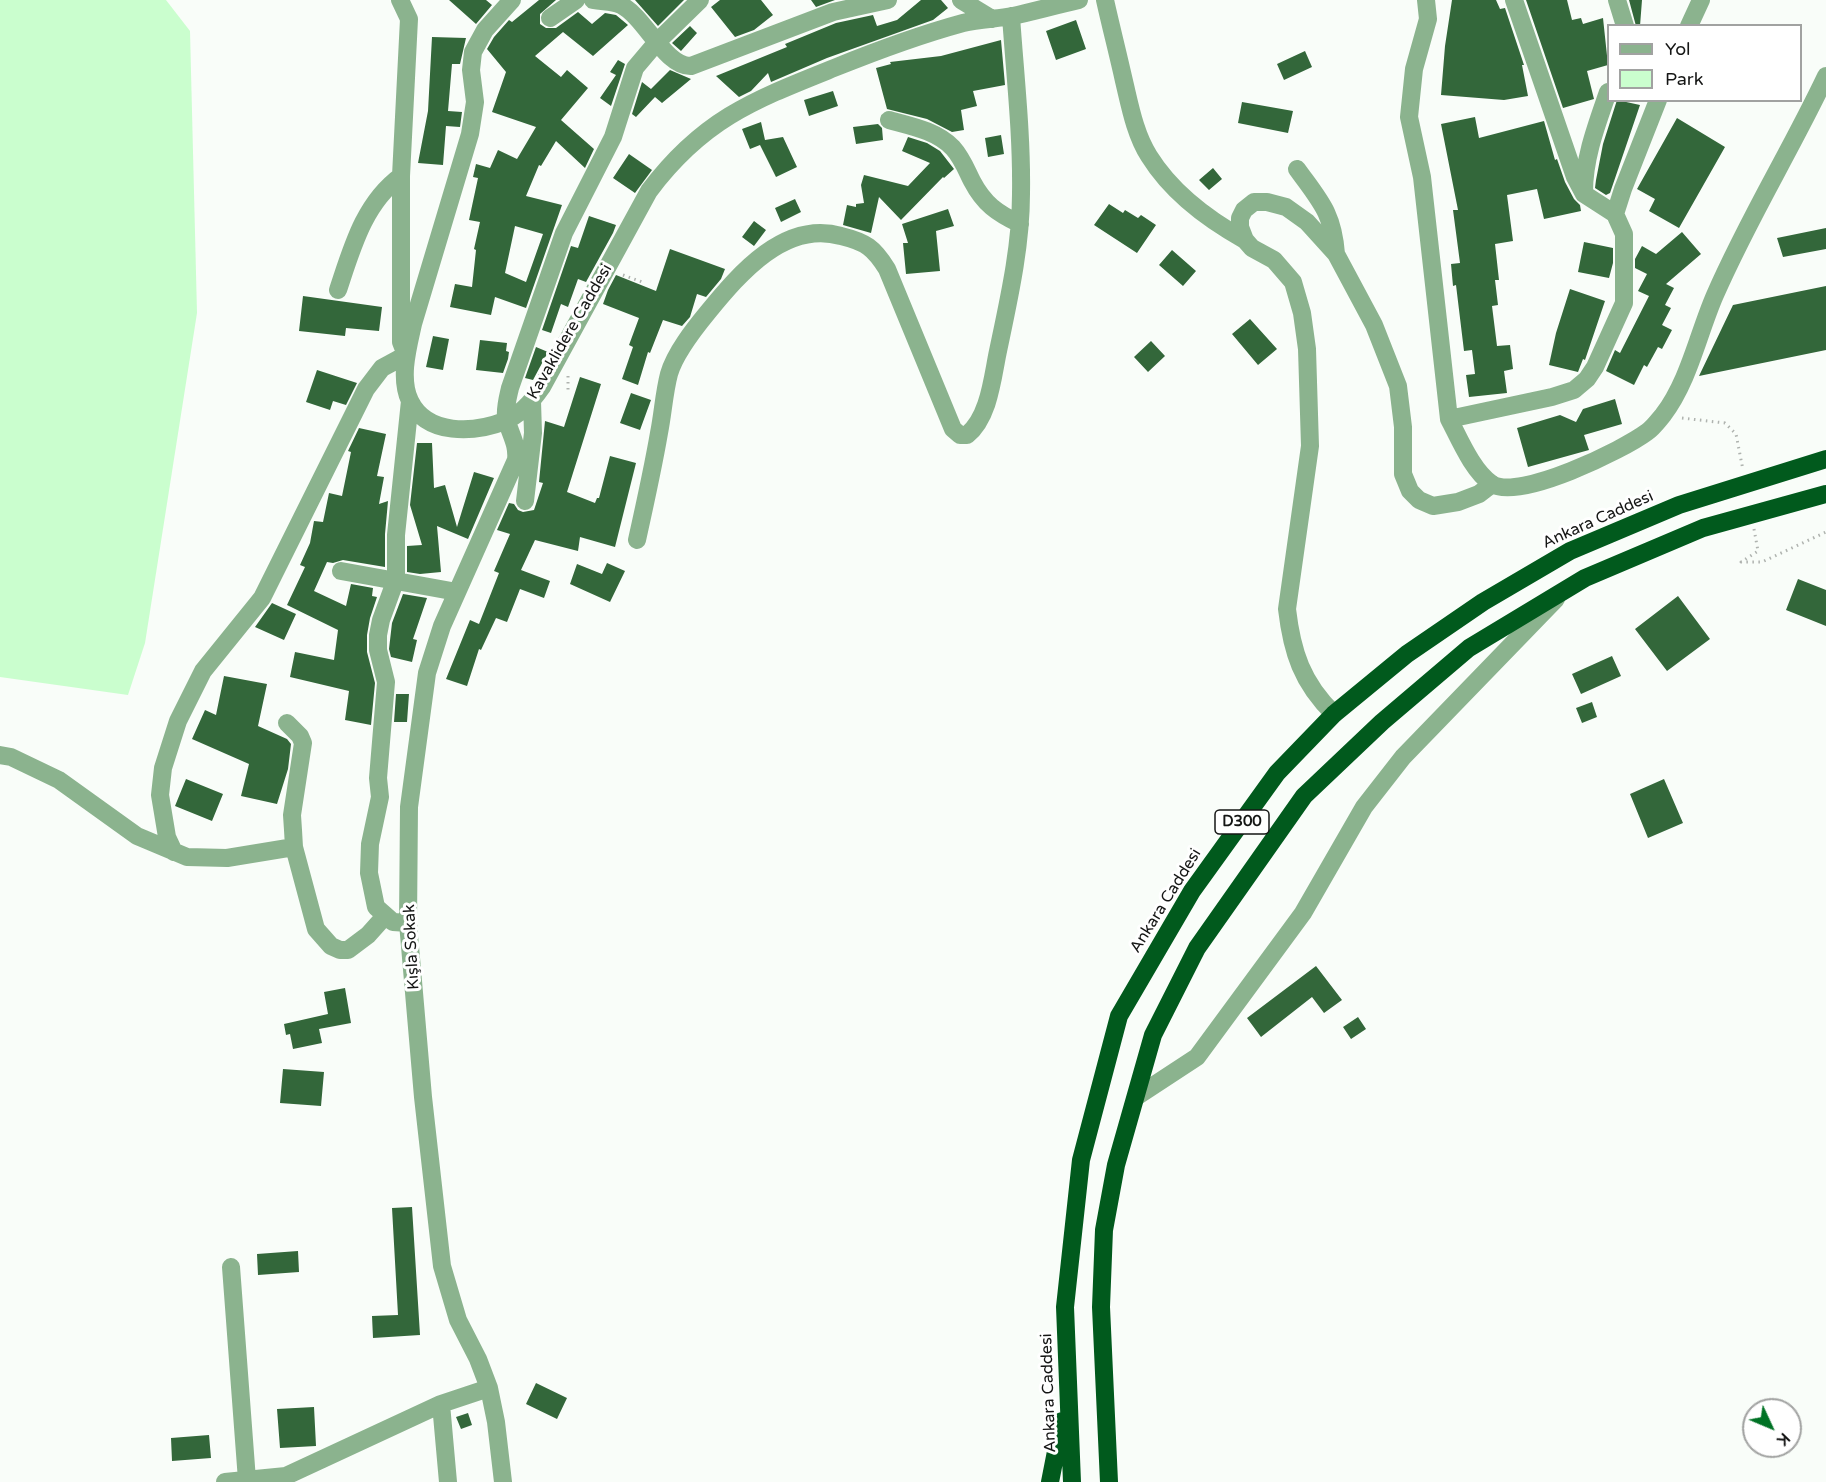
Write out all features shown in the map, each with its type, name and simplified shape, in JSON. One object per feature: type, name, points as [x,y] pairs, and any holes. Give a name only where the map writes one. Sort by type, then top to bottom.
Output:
[{"type":"highway","name":"Ankara Caddesi","points":[[1072,1482],[1065,1307],[1081,1160],[1119,1016],[1192,891],[1277,773],[1334,714],[1407,654],[1464,615],[1570,551],[1679,505],[1826,459]]},
{"type":"highway","name":"D300","points":[[1109,1482],[1101,1307],[1104,1230],[1116,1165],[1153,1035],[1197,948],[1304,796],[1382,722],[1469,648],[1585,578],[1703,528],[1826,494]]},
{"type":"highway","points":[[1050,1482],[1068,1387]]},
{"type":"street","points":[[400,0],[409,19],[401,176],[401,342],[406,355]]},
{"type":"street","points":[[408,923],[393,922],[376,907],[369,873],[370,844],[380,797],[378,778],[386,682],[378,650],[378,635],[396,579],[396,536],[410,401],[405,379],[406,355],[413,324],[470,134],[475,102],[471,70],[473,52],[485,30],[512,0]]},
{"type":"street","points":[[550,18],[576,0]]},
{"type":"street","points":[[593,0],[609,1],[626,8],[679,64],[691,66],[833,12],[888,0]]},
{"type":"street","points":[[507,420],[506,411],[510,388],[564,234],[613,138],[635,68],[657,42],[700,0]]},
{"type":"street","points":[[961,0],[992,19]]},
{"type":"street","name":"Kavaklidere Caddesi","points":[[410,401],[435,425],[450,429],[482,427],[507,420],[532,401],[649,191],[665,170],[693,141],[740,108],[778,90],[878,50],[965,23],[1011,16],[1079,0]]},
{"type":"street","points":[[1105,0],[1132,117],[1148,154],[1165,179],[1187,202],[1213,222],[1274,260],[1293,282],[1302,313],[1307,349],[1310,446],[1287,609],[1296,655],[1310,687],[1334,714]]},
{"type":"street","points":[[1426,0],[1428,19],[1413,69],[1409,117],[1422,177],[1449,419],[1480,471],[1492,484],[1503,487],[1559,477],[1630,443],[1650,430],[1662,416],[1678,390],[1715,295],[1766,189],[1819,107],[1826,76]]},
{"type":"street","points":[[1449,419],[1552,397],[1574,390],[1587,379],[1595,367],[1624,303],[1624,234],[1615,214],[1584,194],[1575,177],[1514,0]]},
{"type":"street","points":[[1617,0],[1624,24]]},
{"type":"street","points":[[1690,24],[1701,0]]},
{"type":"street","points":[[637,540],[659,435],[669,372],[691,333],[723,293],[757,260],[784,241],[808,232],[830,232],[858,240],[876,251],[887,269],[953,429],[960,435],[967,435],[975,429],[980,421],[991,387],[1012,283],[1020,224],[1021,163],[1011,16]]},
{"type":"street","points":[[1584,194],[1591,141],[1607,95]]},
{"type":"street","points":[[1615,214],[1657,102]]},
{"type":"street","points":[[889,120],[915,126],[938,137],[952,148],[965,164],[983,199],[998,214],[1020,224]]},
{"type":"street","points":[[1297,169],[1326,208],[1334,235],[1336,254]]},
{"type":"street","points":[[338,290],[358,233],[372,206],[387,186],[401,176]]},
{"type":"street","points":[[1245,240],[1240,227],[1240,218],[1244,210],[1254,202],[1267,202],[1286,207],[1307,222],[1336,254],[1374,325],[1398,386],[1403,427],[1403,474],[1410,490],[1419,500],[1433,506],[1458,502],[1479,494],[1492,484]]},
{"type":"street","points":[[174,852],[167,837],[160,795],[163,768],[178,721],[203,671],[262,598],[366,389],[382,368],[406,355]]},
{"type":"street","points":[[525,501],[533,433],[532,401]]},
{"type":"street","name":"Kışla Sokak","points":[[502,1482],[496,1422],[489,1388],[478,1359],[458,1320],[442,1266],[423,1097],[408,923],[409,807],[427,673],[442,626],[516,460],[517,448],[507,420]]},
{"type":"street","points":[[341,571],[396,579],[457,592]]},
{"type":"street","points":[[1136,1097],[1197,1057],[1304,913],[1364,807],[1403,757],[1563,591]]},
{"type":"street","points":[[287,723],[300,736],[303,743],[292,815],[294,847],[316,930],[331,946],[340,950],[348,950],[368,935],[385,916]]},
{"type":"street","points":[[0,755],[11,757],[59,780],[137,836],[188,857],[227,858],[294,847]]},
{"type":"street","points":[[231,1267],[247,1480]]},
{"type":"street","points":[[225,1482],[286,1476],[441,1404],[489,1388]]},
{"type":"street","points":[[441,1404],[448,1482]]},
{"type":"path","points":[[609,265],[621,274],[645,284]]},
{"type":"path","points":[[1662,416],[1725,423],[1736,434]]},
{"type":"path","points":[[1758,551],[1741,562],[1762,562],[1826,532]]},
{"type":"green space","points":[[0,0],[166,0],[190,31],[197,313],[145,643],[128,695],[0,677]]},
{"type":"building","points":[[449,0],[486,0],[492,5],[476,24]]},
{"type":"building","points":[[539,0],[556,0],[540,14],[540,24],[546,28],[556,28],[578,12],[592,24],[605,13],[616,15],[628,25],[593,56],[563,32],[535,56],[561,77],[567,70],[588,88],[561,120],[594,149],[585,168],[556,141],[541,166],[539,165],[526,196],[562,205],[526,308],[495,297],[491,315],[450,307],[455,284],[472,287],[476,250],[474,249],[480,222],[469,220],[478,178],[473,177],[476,164],[490,168],[498,150],[517,159],[536,127],[492,112],[506,72],[487,49],[509,20],[512,22]],"holes":[[[515,226],[543,234],[526,282],[505,273]]]},
{"type":"building","points":[[635,0],[684,0],[658,26]]},
{"type":"building","points":[[720,0],[761,0],[773,15],[754,30],[735,37],[711,7]]},
{"type":"building","points":[[811,0],[835,0],[816,7]]},
{"type":"building","points":[[921,0],[941,0],[948,8],[933,20],[827,58],[771,82],[768,73],[751,91],[739,97],[716,76],[787,47],[785,44],[836,23],[873,15],[877,26],[897,20]]},
{"type":"building","points":[[1452,0],[1496,0],[1500,9],[1505,8],[1524,65],[1522,65],[1528,96],[1504,100],[1441,95]]},
{"type":"building","points":[[1526,0],[1567,0],[1572,20],[1581,18],[1583,24],[1603,18],[1607,65],[1587,71],[1594,99],[1563,108]]},
{"type":"building","points":[[1629,0],[1642,0],[1640,24],[1635,24]]},
{"type":"building","points":[[1076,20],[1086,49],[1056,60],[1046,31]]},
{"type":"building","points":[[690,26],[697,33],[681,51],[672,43]]},
{"type":"building","points":[[432,37],[466,38],[460,64],[452,64],[448,111],[462,112],[460,127],[446,126],[443,165],[418,163],[428,111]]},
{"type":"building","points":[[1001,40],[1005,85],[973,91],[977,106],[961,110],[964,130],[952,132],[927,119],[887,109],[876,68],[891,64],[890,62],[941,56]]},
{"type":"building","points":[[1305,51],[1312,67],[1284,80],[1277,64]]},
{"type":"building","points":[[618,60],[625,64],[611,106],[600,98],[616,75],[610,72]]},
{"type":"building","points":[[670,70],[691,79],[662,103],[655,97],[636,117],[632,114],[642,82],[651,89]]},
{"type":"building","points":[[833,91],[838,106],[809,116],[804,100]]},
{"type":"building","points":[[1242,102],[1293,111],[1288,133],[1238,123]]},
{"type":"building","points":[[1616,102],[1640,105],[1610,193],[1606,195],[1595,188],[1603,144]]},
{"type":"building","points":[[1475,117],[1479,138],[1544,121],[1555,160],[1557,159],[1565,182],[1580,205],[1581,211],[1544,219],[1537,189],[1507,195],[1513,241],[1495,244],[1499,280],[1495,280],[1498,305],[1492,306],[1497,346],[1510,345],[1513,369],[1504,371],[1507,393],[1469,397],[1466,375],[1475,374],[1472,350],[1464,351],[1456,285],[1453,286],[1451,264],[1460,263],[1453,210],[1458,210],[1441,124]]},
{"type":"building","points":[[1677,118],[1725,147],[1679,228],[1649,211],[1655,199],[1637,189]]},
{"type":"building","points":[[761,122],[765,140],[783,137],[797,167],[776,177],[760,145],[750,149],[742,129]]},
{"type":"building","points":[[878,124],[882,128],[883,140],[856,144],[853,127]]},
{"type":"building","points":[[1001,135],[1004,154],[988,157],[985,138]]},
{"type":"building","points":[[908,137],[927,143],[940,151],[954,169],[943,177],[901,220],[879,197],[871,233],[843,225],[847,205],[856,207],[856,204],[864,203],[861,185],[864,175],[908,186],[930,163],[902,151]]},
{"type":"building","points":[[629,154],[652,170],[635,193],[613,178]]},
{"type":"building","points":[[1213,168],[1222,179],[1209,190],[1199,180]]},
{"type":"building","points":[[795,199],[801,212],[781,222],[775,208]]},
{"type":"building","points":[[1109,204],[1123,213],[1125,210],[1138,218],[1141,215],[1156,225],[1137,253],[1094,225]]},
{"type":"building","points":[[948,209],[954,226],[936,231],[940,271],[906,274],[903,243],[908,243],[902,224]]},
{"type":"building","points":[[589,216],[616,225],[613,233],[586,282],[578,279],[568,307],[561,304],[551,333],[542,330],[571,246],[578,248]]},
{"type":"building","points":[[754,221],[766,230],[754,246],[742,237]]},
{"type":"building","points":[[1826,228],[1826,249],[1783,257],[1777,238]]},
{"type":"building","points":[[1682,232],[1701,254],[1666,284],[1674,288],[1665,305],[1671,308],[1662,325],[1672,330],[1662,349],[1658,347],[1647,367],[1644,365],[1634,385],[1606,371],[1615,350],[1620,353],[1649,296],[1638,291],[1647,274],[1635,268],[1635,259],[1642,246],[1656,254]]},
{"type":"building","points":[[1584,242],[1613,248],[1613,263],[1609,278],[1578,272]]},
{"type":"building","points":[[670,249],[725,269],[721,279],[706,297],[697,294],[690,317],[682,326],[663,320],[650,353],[648,352],[638,385],[622,379],[633,347],[629,345],[639,318],[603,304],[616,275],[656,291]]},
{"type":"building","points":[[1172,250],[1196,271],[1183,286],[1159,265]]},
{"type":"building","points":[[1826,286],[1826,350],[1699,376],[1733,305]]},
{"type":"building","points":[[1570,289],[1605,301],[1585,360],[1583,359],[1578,372],[1549,365]]},
{"type":"building","points":[[303,296],[382,307],[379,331],[346,328],[345,336],[299,331]]},
{"type":"building","points":[[1250,319],[1277,349],[1258,365],[1232,334]]},
{"type":"building","points":[[433,336],[449,339],[443,370],[426,367]]},
{"type":"building","points":[[480,340],[507,343],[506,351],[509,352],[503,373],[476,370]]},
{"type":"building","points":[[1151,341],[1165,356],[1148,372],[1134,357]]},
{"type":"building","points":[[536,347],[548,352],[533,380],[525,378]]},
{"type":"building","points":[[317,370],[357,383],[346,405],[333,401],[330,410],[306,402]]},
{"type":"building","points":[[580,377],[601,384],[567,492],[595,503],[599,498],[610,456],[636,463],[615,547],[580,537],[578,551],[535,540],[521,570],[550,581],[544,598],[520,589],[507,622],[496,618],[481,650],[479,649],[467,686],[446,679],[470,620],[479,624],[499,573],[494,571],[510,534],[497,530],[509,503],[514,504],[518,510],[523,512],[534,510],[543,483],[539,482],[545,421],[564,427]]},
{"type":"building","points":[[631,393],[651,400],[640,430],[620,423]]},
{"type":"building","points":[[1615,399],[1622,424],[1584,435],[1589,450],[1528,467],[1517,428],[1560,415],[1576,422],[1583,409]]},
{"type":"building","points":[[359,428],[386,434],[377,476],[384,477],[379,504],[388,501],[385,567],[343,560],[327,562],[314,591],[346,606],[351,584],[373,588],[372,596],[377,597],[367,635],[367,652],[375,683],[371,725],[345,720],[349,691],[290,677],[295,652],[334,660],[338,630],[287,605],[305,567],[300,565],[310,543],[314,521],[323,522],[329,493],[342,496],[351,452],[348,451]]},
{"type":"building","points":[[417,443],[432,443],[434,488],[445,485],[457,527],[474,472],[494,478],[468,539],[437,526],[441,572],[420,574],[407,572],[407,546],[422,545],[410,505]]},
{"type":"building","points":[[607,563],[625,571],[610,602],[570,584],[577,564],[602,574]]},
{"type":"building","points":[[1798,579],[1826,590],[1826,626],[1786,610]]},
{"type":"building","points":[[403,594],[427,598],[413,639],[417,640],[412,662],[391,657],[389,649],[392,623]]},
{"type":"building","points":[[1678,596],[1710,639],[1667,671],[1635,629]]},
{"type":"building","points":[[272,603],[296,614],[284,640],[255,627]]},
{"type":"building","points":[[1612,656],[1621,676],[1581,694],[1572,674]]},
{"type":"building","points":[[224,676],[267,684],[258,726],[287,739],[291,744],[288,769],[277,804],[241,796],[249,764],[192,739],[205,710],[216,715]]},
{"type":"building","points":[[396,694],[409,694],[407,722],[394,722]]},
{"type":"building","points":[[1592,702],[1597,717],[1582,723],[1576,708]]},
{"type":"building","points":[[186,779],[223,794],[212,821],[175,806]]},
{"type":"building","points":[[1664,779],[1683,823],[1648,838],[1630,794]]},
{"type":"building","points":[[1316,966],[1342,1000],[1324,1013],[1312,997],[1261,1037],[1247,1018]]},
{"type":"building","points":[[345,988],[351,1023],[319,1029],[322,1043],[293,1049],[290,1034],[286,1035],[284,1024],[328,1014],[324,992]]},
{"type":"building","points":[[1358,1017],[1366,1029],[1351,1039],[1343,1027]]},
{"type":"building","points":[[283,1069],[324,1072],[321,1106],[280,1103]]},
{"type":"building","points":[[412,1207],[420,1335],[373,1338],[372,1316],[398,1315],[392,1208]]},
{"type":"building","points":[[298,1251],[299,1272],[258,1275],[257,1254]]},
{"type":"building","points":[[536,1383],[567,1398],[557,1419],[526,1404]]},
{"type":"building","points":[[314,1407],[316,1446],[280,1448],[277,1409]]},
{"type":"building","points":[[468,1413],[472,1425],[461,1429],[456,1417]]},
{"type":"building","points":[[209,1435],[211,1458],[172,1461],[171,1438]]}]
